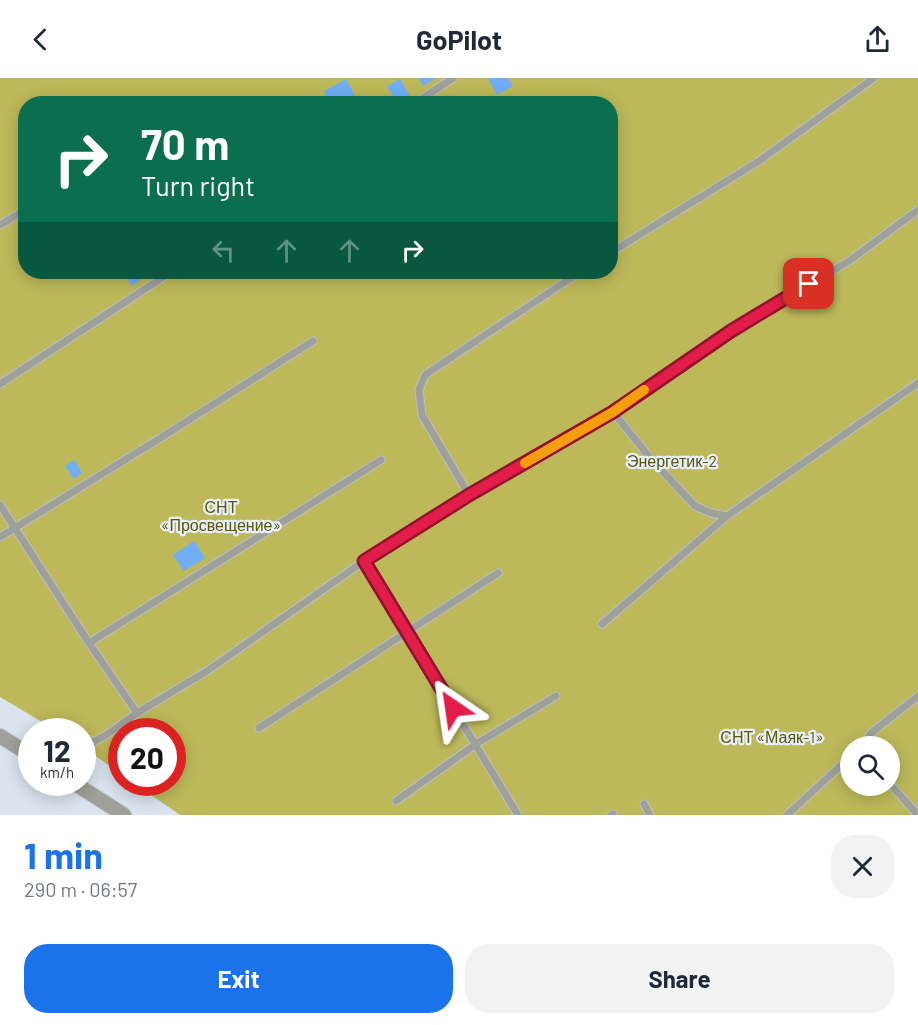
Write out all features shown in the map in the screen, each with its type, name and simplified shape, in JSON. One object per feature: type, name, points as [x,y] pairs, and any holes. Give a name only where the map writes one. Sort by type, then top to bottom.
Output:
[{"type":"street","points":[[0,736],[18,747]]},
{"type":"street","points":[[94,796],[124,815]]},
{"type":"lane","points":[[618,248],[759,161],[874,78]]},
{"type":"lane","points":[[426,96],[450,79]]},
{"type":"lane","points":[[96,740],[207,671],[364,561],[469,495],[613,412],[731,331],[849,261],[918,210]]},
{"type":"lane","points":[[0,225],[18,214]]},
{"type":"lane","points":[[0,384],[160,279]]},
{"type":"lane","points":[[469,495],[422,415],[419,390],[425,375],[569,279]]},
{"type":"lane","points":[[0,537],[313,341]]},
{"type":"lane","points":[[602,624],[727,516],[918,383]]},
{"type":"lane","points":[[613,412],[651,459],[695,506],[711,513],[727,516]]},
{"type":"lane","points":[[89,643],[381,460]]},
{"type":"lane","points":[[0,505],[137,713]]},
{"type":"lane","points":[[364,561],[518,815]]},
{"type":"lane","points":[[259,728],[498,573]]},
{"type":"lane","points":[[396,801],[476,744],[556,696]]},
{"type":"lane","points":[[869,736],[918,696]]},
{"type":"lane","points":[[787,815],[840,766]]},
{"type":"lane","points":[[900,795],[918,814]]},
{"type":"lane","points":[[644,804],[650,815]]},
{"type":"green space","points":[[0,78],[918,78],[918,815],[180,815],[153,796],[186,796],[186,718],[108,718],[108,765],[96,756],[96,718],[35,718],[0,697]]},
{"type":"building","points":[[419,78],[437,78],[423,86]]},
{"type":"building","points":[[488,78],[508,78],[513,86],[497,95]]},
{"type":"building","points":[[346,79],[355,96],[326,96],[324,91]]},
{"type":"building","points":[[400,79],[410,96],[393,96],[387,86]]},
{"type":"building","points":[[127,279],[142,279],[132,286]]},
{"type":"building","points":[[74,460],[82,473],[74,479],[65,466]]},
{"type":"building","points":[[194,541],[205,558],[184,571],[173,555]]},
{"type":"slow traffic","points":[[525,463],[613,412],[644,390]]},
{"type":"route","points":[[453,708],[364,561],[469,495],[613,412],[731,331],[809,284]]},
{"type":"park label","name":"Энергетик-2","points":[[672,461]]},
{"type":"park label","name":"СНТ «Просвещение»","points":[[221,516]]},
{"type":"park label","name":"СНТ «Маяк-1»","points":[[772,737]]}]
